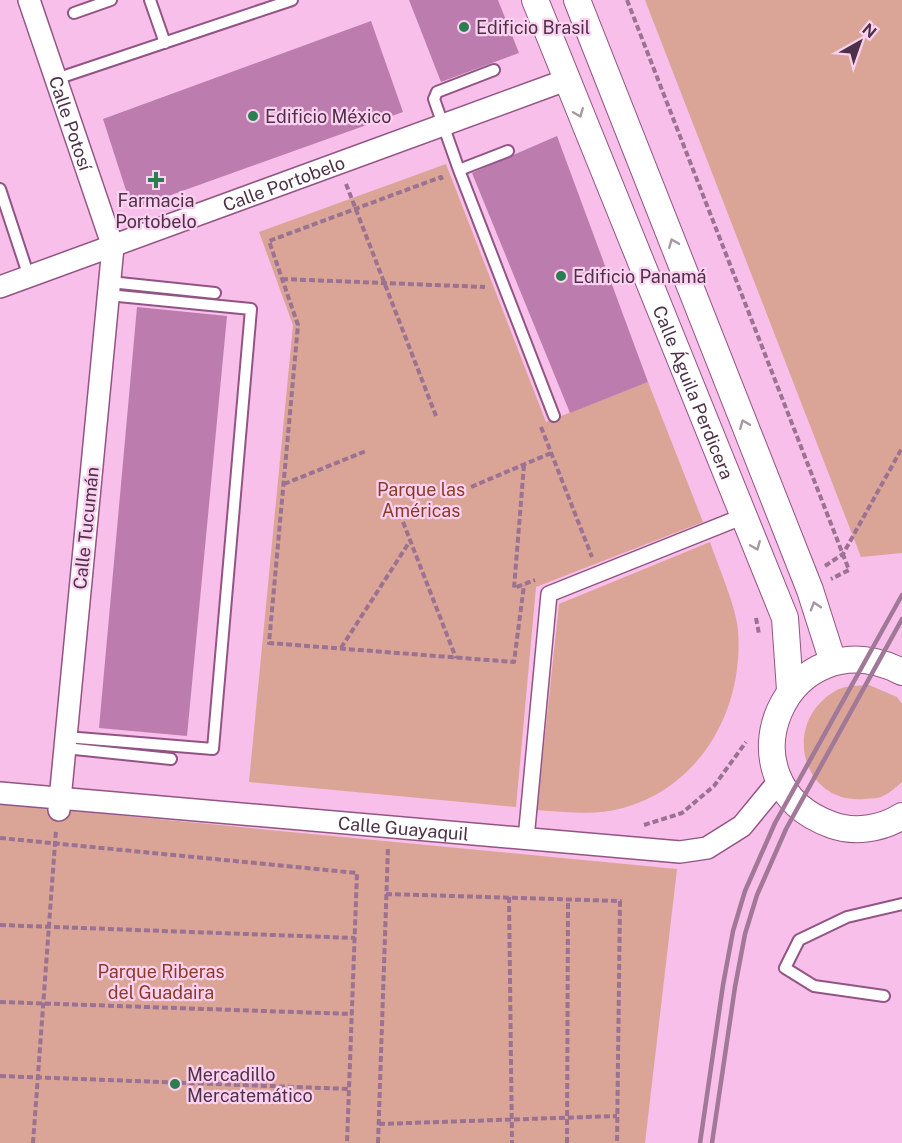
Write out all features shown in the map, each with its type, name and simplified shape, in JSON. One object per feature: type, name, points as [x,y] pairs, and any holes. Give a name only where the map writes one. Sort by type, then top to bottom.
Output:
[{"type":"street","name":"Calle Potosí","points":[[29,0],[113,247]]},
{"type":"street","name":"Calle Águila Perdicera","points":[[535,0],[785,618],[790,690]]},
{"type":"street","name":"Calle Águila Perdicera","points":[[577,0],[810,590],[833,662]]},
{"type":"street","name":"Calle Portobelo","points":[[0,287],[566,80]]},
{"type":"street","name":"Calle Tucumán","points":[[59,804],[113,247]]},
{"type":"street","points":[[526,839],[549,594],[744,516]]},
{"type":"street","points":[[899,820],[867,829],[849,829],[815,819],[794,803],[779,781],[772,758],[771,734],[778,710],[790,690],[809,673],[833,662],[859,659],[884,663],[902,672]]},
{"type":"street","name":"Calle Guayaquil","points":[[0,793],[59,804],[389,827],[680,852],[707,848],[742,826],[779,781]]},
{"type":"lane","points":[[74,13],[111,0]]},
{"type":"lane","points":[[150,0],[165,43]]},
{"type":"lane","points":[[56,79],[292,0]]},
{"type":"lane","points":[[494,70],[437,92],[434,99],[441,125],[554,416]]},
{"type":"lane","points":[[459,170],[508,151]]},
{"type":"lane","points":[[0,189],[29,276]]},
{"type":"lane","points":[[109,288],[215,293]]},
{"type":"lane","points":[[65,742],[213,749],[251,309],[109,288]]},
{"type":"lane","points":[[65,742],[171,759]]},
{"type":"lane","points":[[884,996],[814,986],[785,968],[799,940],[847,917],[902,904]]},
{"type":"path","points":[[627,0],[849,570],[825,582]]},
{"type":"path","points":[[338,164],[436,416]]},
{"type":"path","points":[[441,177],[269,240],[298,325],[269,643],[514,662],[524,585]]},
{"type":"path","points":[[282,279],[485,287]]},
{"type":"path","points":[[819,569],[843,554],[902,448]]},
{"type":"path","points":[[284,484],[366,451]]},
{"type":"path","points":[[471,487],[551,453]]},
{"type":"path","points":[[514,588],[524,465]]},
{"type":"path","points":[[403,522],[456,658]]},
{"type":"path","points":[[341,649],[410,541]]},
{"type":"path","points":[[760,636],[756,616],[762,613]]},
{"type":"path","points":[[634,829],[682,813],[714,786],[749,735]]},
{"type":"path","points":[[33,1143],[54,843],[59,804]]},
{"type":"path","points":[[378,1143],[389,827]]},
{"type":"path","points":[[0,838],[357,873],[347,1143]]},
{"type":"path","points":[[386,894],[620,901],[617,1143]]},
{"type":"path","points":[[509,897],[512,1143]]},
{"type":"path","points":[[567,1143],[568,899]]},
{"type":"path","points":[[0,925],[355,938]]},
{"type":"path","points":[[0,1002],[352,1014]]},
{"type":"path","points":[[0,1076],[349,1089]]},
{"type":"path","points":[[379,1124],[617,1116]]},
{"type":"green space","points":[[645,0],[902,0],[902,553],[861,557]]},
{"type":"green space","name":"Parque las Américas","points":[[446,164],[546,422],[648,382],[703,522],[536,587],[516,807],[249,782],[293,325],[259,232]]},
{"type":"green space","points":[[710,542],[737,620],[738,630],[738,659],[734,688],[725,715],[712,740],[696,763],[675,782],[651,797],[623,808],[602,812],[537,810],[559,604]]},
{"type":"green space","points":[[869,685],[897,697],[902,704],[902,782],[879,798],[843,797],[826,789],[813,775],[806,758],[804,740],[808,721],[819,704],[837,690],[849,686]]},
{"type":"green space","name":"Parque Riberas del Guadaira","points":[[0,804],[677,869],[645,1143],[0,1143]]},
{"type":"building","name":"Edificio Brasil","points":[[409,0],[498,0],[519,53],[441,82]]},
{"type":"building","name":"Edificio México","points":[[371,21],[403,112],[132,209],[103,119]]},
{"type":"building","name":"Edificio Panamá","points":[[557,136],[648,382],[570,413],[472,173]]},
{"type":"building","points":[[137,307],[227,316],[187,736],[99,728]]},
{"type":"railway","points":[[700,1143],[723,985],[733,931],[745,891],[775,823],[902,595]]},
{"type":"railway","points":[[712,1143],[735,987],[745,934],[757,895],[786,829],[902,619]]},
{"type":"place","name":"Edificio Brasil","points":[[464,27]]},
{"type":"place","name":"Edificio México","points":[[253,116]]},
{"type":"place","name":"Farmacia Portobelo","points":[[156,180]]},
{"type":"place","name":"Edificio Panamá","points":[[561,276]]},
{"type":"place","name":"Mercadillo Mercatemático","points":[[175,1084]]}]
